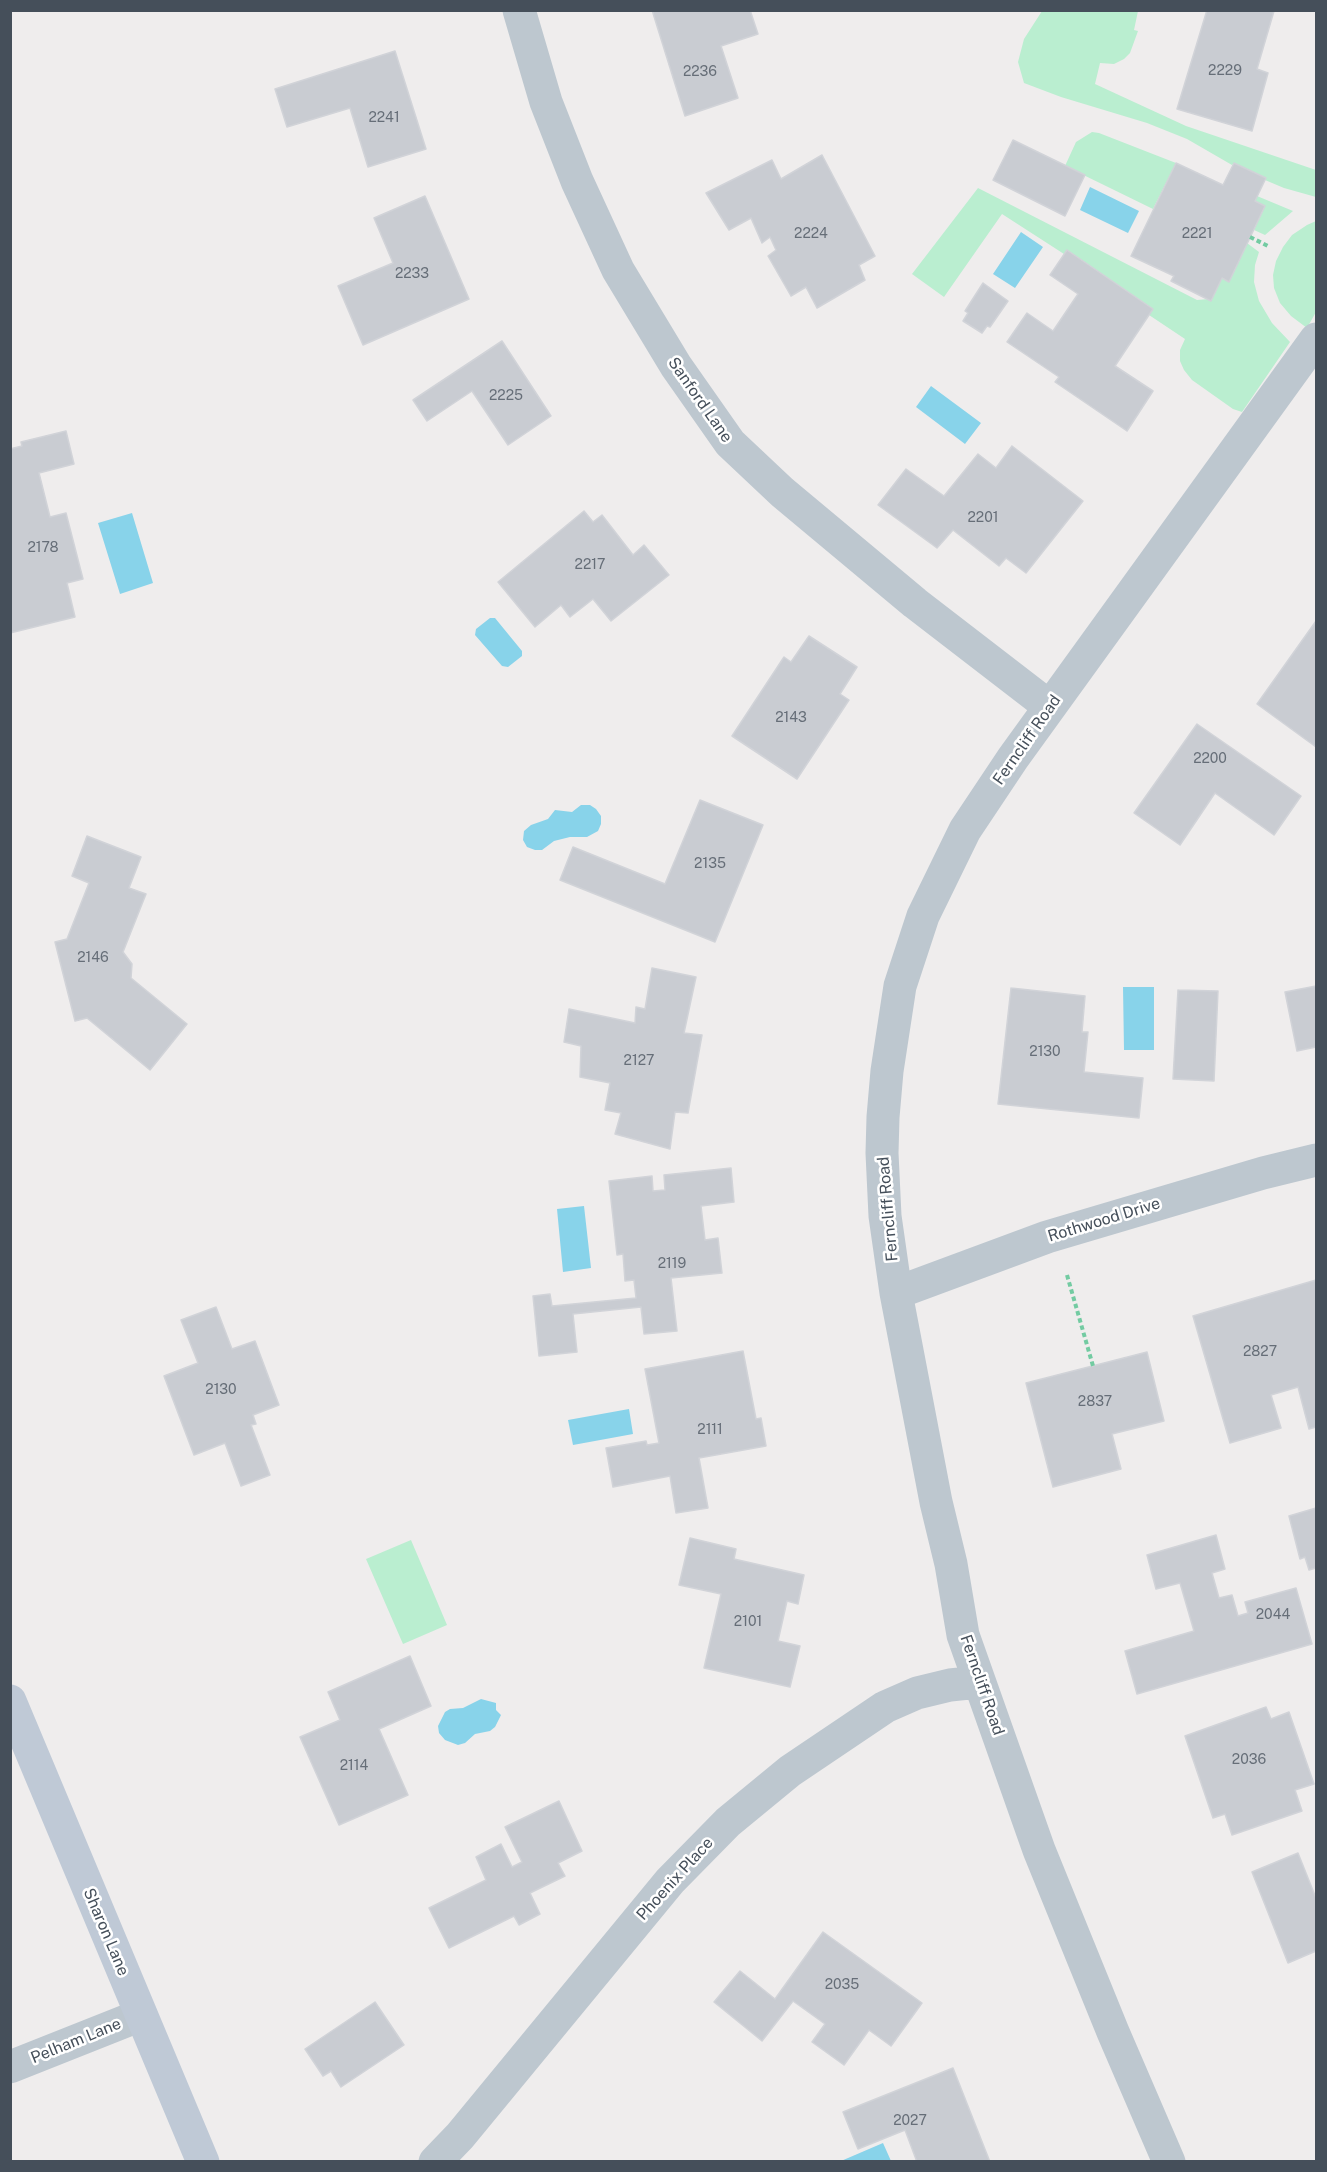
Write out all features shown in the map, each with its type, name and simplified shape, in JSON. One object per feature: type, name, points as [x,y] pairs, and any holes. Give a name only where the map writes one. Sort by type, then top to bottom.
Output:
[{"type":"main road","name":"Sharon Lane","points":[[10,1701],[203,2162]]},
{"type":"street","name":"Sanford Lane","points":[[519,10],[546,102],[577,182],[618,270],[676,366],[730,443],[782,492],[915,603],[1050,707]]},
{"type":"street","name":"Ferncliff Road","points":[[1169,2162],[1039,1850],[963,1635],[951,1564],[936,1502],[896,1293],[885,1216],[882,1153],[887,1071],[900,986],[923,916],[965,830],[1007,766],[1317,339]]},
{"type":"street","name":"Rothwood Drive","points":[[896,1293],[1047,1237],[1263,1173],[1317,1160]]},
{"type":"street","name":"Phoenix Place","points":[[435,2162],[460,2136],[656,1898],[728,1822],[790,1771],[885,1707],[917,1693],[950,1685],[980,1682]]},
{"type":"street","name":"Pelham Lane","points":[[10,2067],[141,2015]]},
{"type":"path","points":[[1250,237],[1270,247]]},
{"type":"path","points":[[1067,1275],[1093,1366]]},
{"type":"green space","points":[[1042,11],[1138,11],[1134,30],[1138,31],[1130,53],[1114,64],[1100,63],[1095,84],[1186,126],[1316,170],[1316,197],[1265,180],[1234,163],[1232,165],[1187,139],[1147,123],[1061,97],[1024,83],[1018,62],[1024,39]]},
{"type":"green space","points":[[1092,132],[1176,163],[1153,209],[1065,166],[1076,142]]},
{"type":"green space","points":[[978,188],[1197,300],[1209,299],[1222,278],[1229,281],[1247,243],[1259,252],[1255,265],[1254,282],[1259,301],[1272,323],[1290,342],[1242,412],[1233,409],[1192,380],[1184,370],[1180,361],[1180,350],[1185,339],[1149,315],[1153,309],[1067,250],[1064,254],[1002,214],[944,297],[912,274]]},
{"type":"green space","points":[[1257,196],[1293,211],[1265,235],[1254,230],[1265,206],[1255,201]]},
{"type":"green space","points":[[1316,221],[1316,312],[1307,328],[1291,316],[1280,303],[1274,288],[1273,275],[1276,261],[1292,235]]},
{"type":"green space","points":[[411,1540],[447,1625],[403,1644],[366,1559]]},
{"type":"water","points":[[1090,187],[1139,211],[1128,233],[1080,210]]},
{"type":"water","points":[[1021,232],[1043,247],[1015,288],[993,274]]},
{"type":"water","points":[[931,386],[981,423],[965,444],[916,407]]},
{"type":"water","points":[[132,513],[153,583],[120,594],[98,523]]},
{"type":"water","points":[[490,618],[495,618],[522,651],[522,656],[508,667],[502,666],[475,635],[476,629]]},
{"type":"water","points":[[581,805],[590,805],[601,816],[598,831],[587,837],[570,837],[554,841],[542,850],[527,847],[523,840],[524,831],[531,825],[548,819],[555,810],[572,812]]},
{"type":"water","points":[[1123,987],[1154,987],[1154,1050],[1124,1050]]},
{"type":"water","points":[[584,1206],[591,1268],[563,1272],[557,1209]]},
{"type":"water","points":[[629,1409],[633,1434],[573,1445],[568,1420]]},
{"type":"water","points":[[481,1699],[496,1703],[496,1710],[501,1715],[495,1727],[490,1731],[475,1734],[465,1743],[458,1745],[445,1740],[439,1733],[438,1726],[445,1712],[450,1709],[463,1708]]},
{"type":"water","points":[[883,2143],[891,2161],[841,2161]]},
{"type":"building","points":[[652,10],[750,10],[758,34],[721,46],[738,98],[685,116]]},
{"type":"building","points":[[1207,10],[1274,11],[1257,69],[1268,73],[1252,131],[1177,109]]},
{"type":"building","points":[[395,51],[426,149],[368,167],[350,108],[287,127],[275,89]]},
{"type":"building","points":[[1013,140],[1085,175],[1065,216],[993,180]]},
{"type":"building","points":[[822,155],[875,256],[859,265],[865,280],[817,308],[806,287],[791,296],[768,256],[776,250],[770,237],[762,243],[751,218],[729,230],[706,193],[772,160],[781,179]]},
{"type":"building","points":[[1176,163],[1223,185],[1234,163],[1266,178],[1255,201],[1265,206],[1229,282],[1222,278],[1211,301],[1171,281],[1174,276],[1131,256]]},
{"type":"building","points":[[425,196],[469,299],[363,345],[338,286],[393,263],[374,218]]},
{"type":"building","points":[[1067,250],[1153,309],[1115,366],[1153,391],[1127,431],[1055,382],[1059,377],[1007,342],[1027,313],[1053,331],[1078,294],[1050,275]]},
{"type":"building","points":[[983,283],[1008,301],[990,327],[987,326],[982,333],[963,321],[968,313],[965,311]]},
{"type":"building","points":[[502,341],[551,416],[508,445],[472,391],[427,421],[413,400]]},
{"type":"building","points":[[66,431],[74,464],[39,473],[50,517],[66,513],[83,579],[67,583],[75,617],[10,633],[10,449],[22,446],[21,442]]},
{"type":"building","points":[[1012,446],[1083,501],[1026,573],[1006,558],[999,566],[953,530],[937,548],[878,505],[906,469],[944,496],[978,454],[996,468]]},
{"type":"building","points":[[584,511],[593,522],[602,515],[633,555],[644,545],[669,575],[611,621],[593,599],[570,617],[561,605],[535,627],[498,582]]},
{"type":"building","points":[[1316,621],[1316,747],[1257,704]]},
{"type":"building","points":[[809,636],[857,667],[840,694],[849,700],[797,779],[732,736],[784,657],[791,662]]},
{"type":"building","points":[[1197,724],[1301,796],[1274,835],[1215,793],[1180,845],[1134,813]]},
{"type":"building","points":[[700,800],[763,825],[715,942],[560,880],[573,847],[665,884]]},
{"type":"building","points":[[87,836],[141,857],[129,888],[146,894],[123,952],[132,964],[131,978],[187,1024],[150,1070],[87,1018],[75,1021],[55,942],[67,939],[89,883],[72,876]]},
{"type":"building","points":[[652,968],[696,977],[684,1033],[702,1035],[688,1113],[675,1112],[670,1149],[615,1134],[621,1113],[605,1110],[610,1083],[580,1077],[581,1046],[564,1042],[569,1009],[635,1023],[636,1007],[645,1009]]},
{"type":"building","points":[[1316,986],[1316,1047],[1297,1051],[1285,992]]},
{"type":"building","points":[[1011,988],[1085,996],[1082,1032],[1088,1032],[1084,1072],[1143,1078],[1139,1118],[998,1104]]},
{"type":"building","points":[[1178,990],[1218,991],[1214,1081],[1173,1079]]},
{"type":"building","points":[[731,1168],[734,1202],[701,1206],[705,1240],[718,1238],[722,1273],[671,1278],[677,1331],[644,1334],[641,1307],[573,1314],[577,1352],[539,1356],[533,1296],[550,1294],[552,1306],[636,1298],[634,1280],[625,1281],[623,1254],[617,1255],[609,1181],[652,1176],[653,1191],[665,1190],[664,1175]]},
{"type":"building","points":[[1316,1280],[1316,1427],[1309,1429],[1298,1387],[1271,1395],[1281,1428],[1230,1443],[1193,1316]]},
{"type":"building","points":[[216,1307],[232,1349],[255,1341],[279,1405],[253,1415],[256,1424],[251,1425],[270,1475],[241,1486],[225,1443],[194,1455],[164,1376],[198,1363],[181,1320]]},
{"type":"building","points":[[743,1351],[756,1419],[761,1418],[766,1446],[699,1458],[708,1508],[676,1513],[670,1476],[613,1487],[606,1448],[646,1441],[647,1445],[659,1443],[645,1369]]},
{"type":"building","points":[[1147,1352],[1164,1421],[1112,1434],[1121,1469],[1053,1487],[1026,1383]]},
{"type":"building","points":[[1316,1508],[1316,1568],[1309,1570],[1305,1557],[1300,1559],[1289,1516]]},
{"type":"building","points":[[1216,1535],[1225,1569],[1212,1573],[1219,1598],[1232,1595],[1238,1616],[1248,1613],[1245,1602],[1296,1588],[1312,1644],[1137,1694],[1125,1651],[1194,1631],[1180,1583],[1156,1589],[1147,1555]]},
{"type":"building","points":[[690,1538],[736,1549],[734,1559],[804,1575],[798,1604],[787,1601],[778,1641],[800,1646],[790,1687],[704,1668],[721,1594],[679,1585]]},
{"type":"building","points":[[410,1656],[431,1706],[379,1729],[408,1795],[339,1825],[300,1737],[340,1720],[328,1692]]},
{"type":"building","points":[[1266,1707],[1271,1719],[1289,1712],[1314,1784],[1295,1790],[1302,1811],[1232,1835],[1225,1814],[1213,1818],[1185,1736]]},
{"type":"building","points":[[559,1801],[582,1851],[558,1863],[565,1876],[530,1893],[540,1914],[519,1925],[514,1916],[449,1948],[429,1908],[486,1880],[476,1857],[501,1844],[512,1867],[522,1862],[505,1827]]},
{"type":"building","points":[[1298,1853],[1316,1898],[1316,1951],[1288,1963],[1252,1872]]},
{"type":"building","points":[[823,1932],[922,2003],[891,2046],[869,2030],[844,2065],[812,2042],[825,2024],[793,2001],[762,2041],[714,2002],[740,1971],[775,1999]]},
{"type":"building","points":[[375,2002],[404,2045],[341,2087],[331,2071],[323,2076],[305,2049]]},
{"type":"building","points":[[953,2068],[990,2162],[917,2162],[905,2130],[858,2149],[843,2112]]}]
